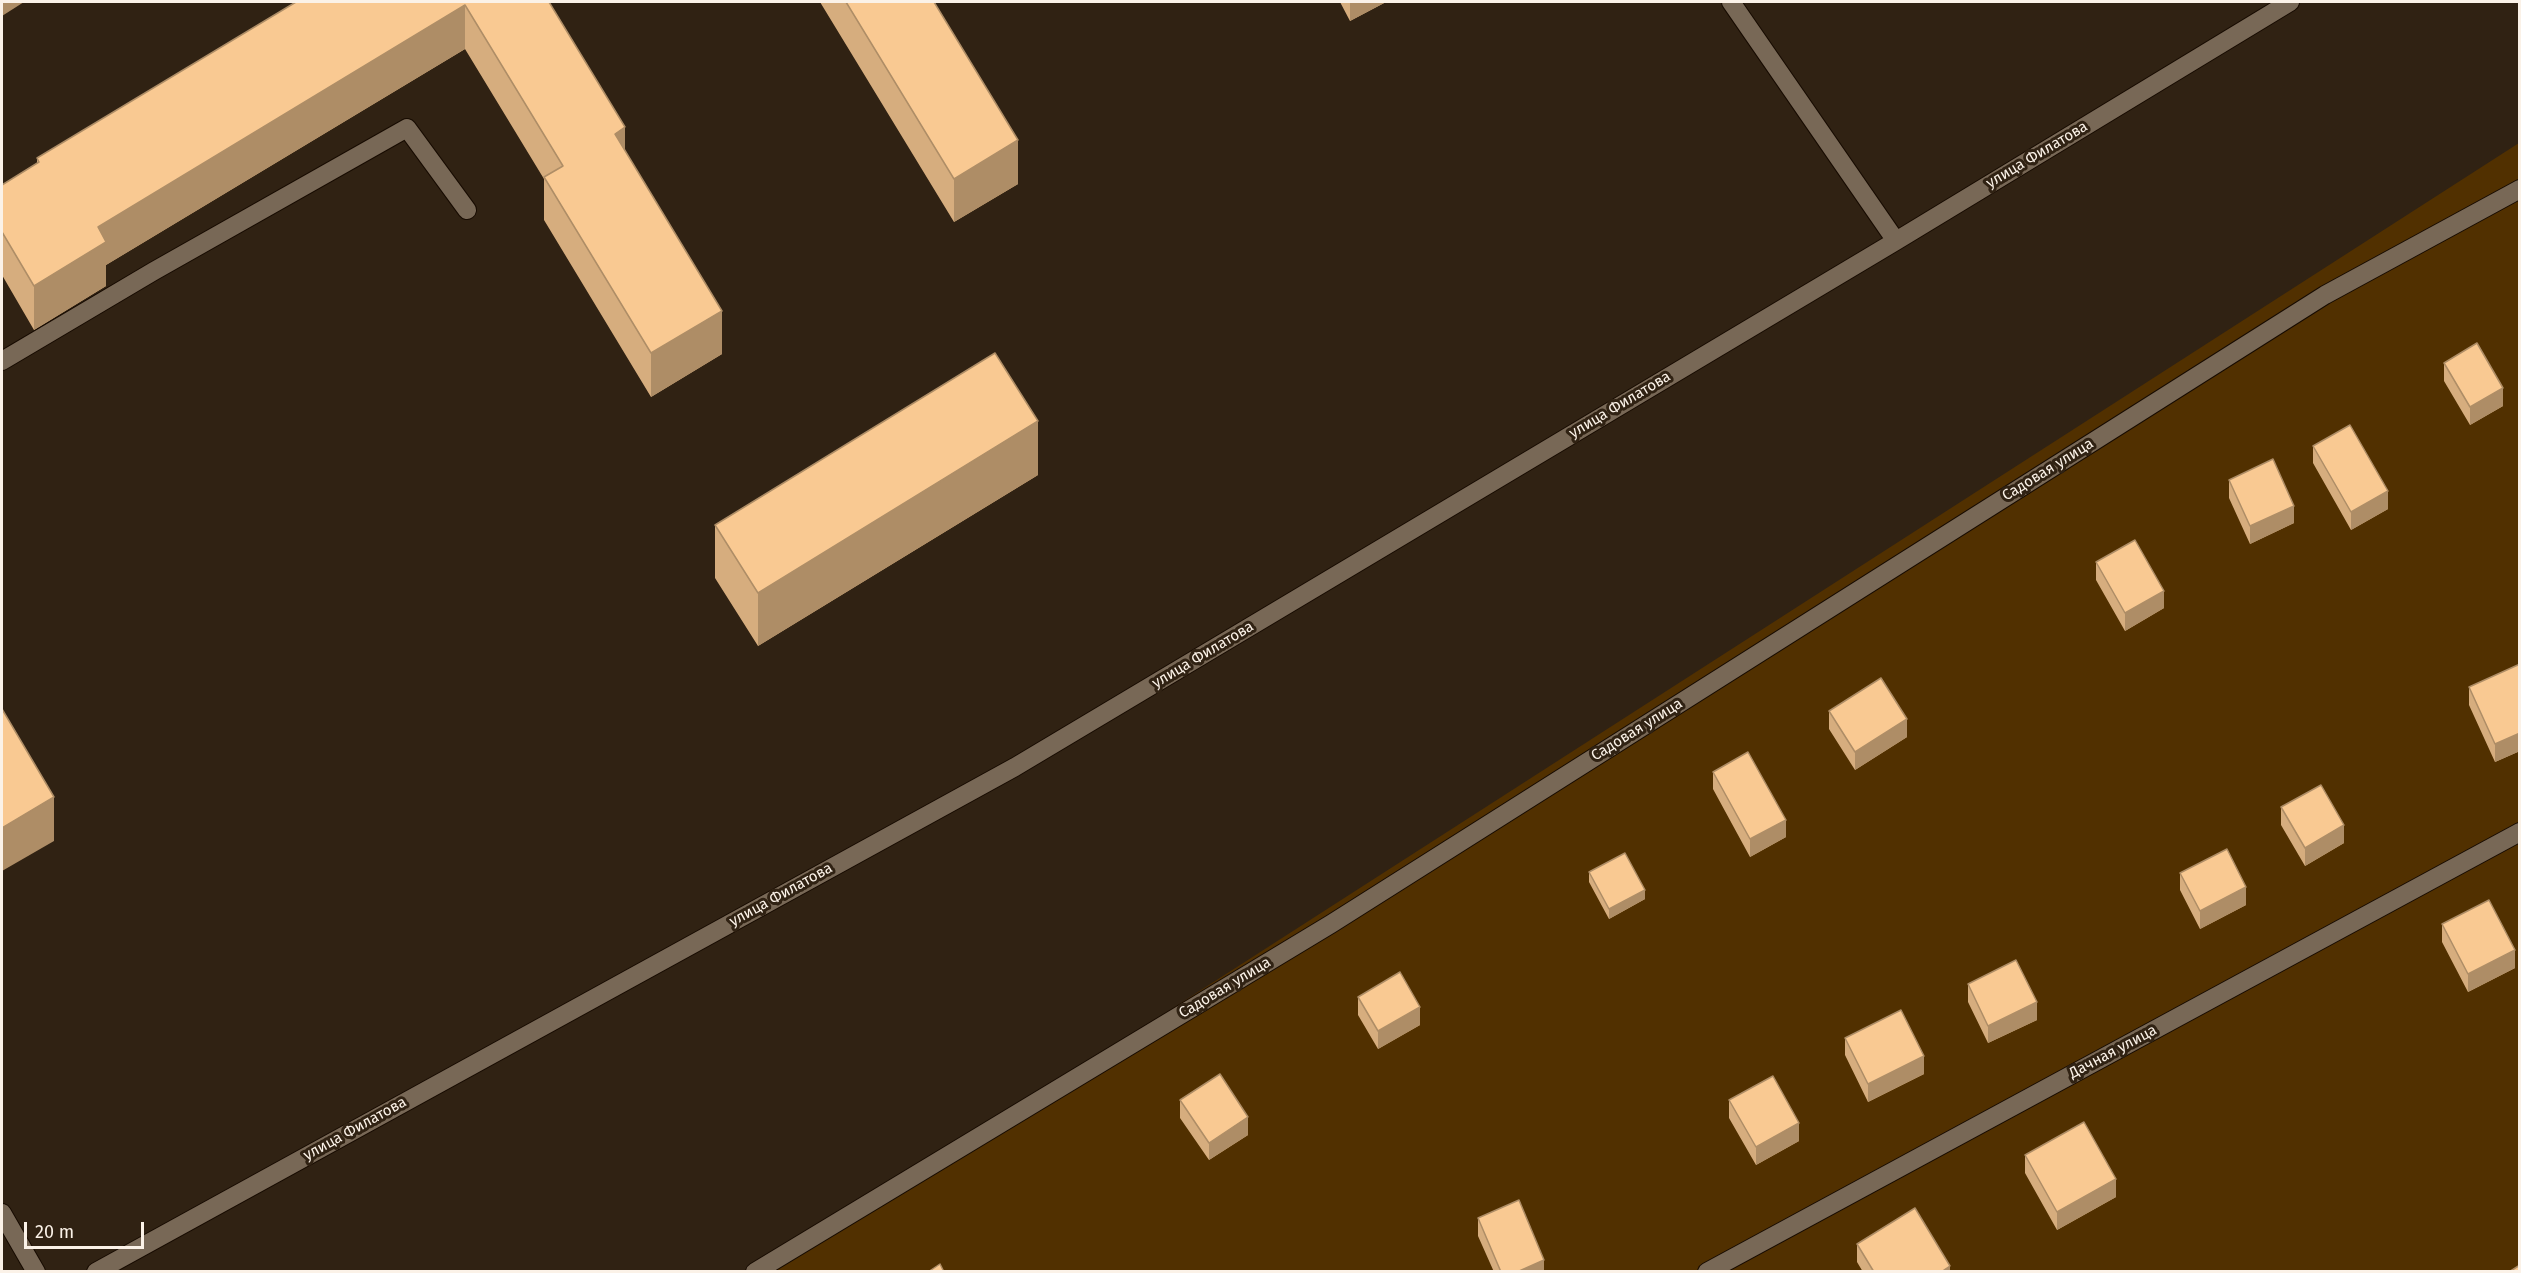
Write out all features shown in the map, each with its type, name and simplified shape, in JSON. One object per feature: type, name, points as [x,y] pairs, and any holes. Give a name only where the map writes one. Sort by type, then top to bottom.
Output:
[{"type":"street","points":[[1731,2],[1896,241]]},
{"type":"street","name":"улица Филатова","points":[[96,1272],[1015,767],[1896,241],[2290,2]]},
{"type":"street","points":[[2,361],[154,271],[407,128],[467,210]]},
{"type":"street","name":"Садовая улица","points":[[755,1272],[1331,924],[2325,295],[2520,189]]},
{"type":"street","name":"Дачная улица","points":[[1707,1272],[2520,832]]},
{"type":"street","points":[[2,1213],[36,1272]]},
{"type":"shaded area","points":[[2519,143],[2519,1271],[764,1271]]},
{"type":"building","points":[[296,2],[549,2],[625,127],[615,134],[722,311],[651,353],[544,177],[563,166],[465,5],[98,227],[106,242],[34,286],[2,232],[2,185],[39,162],[37,158]]},
{"type":"building","points":[[846,2],[934,2],[1018,140],[954,179]]},
{"type":"building","points":[[2477,343],[2503,388],[2470,407],[2444,363]]},
{"type":"building","points":[[995,353],[1038,421],[758,593],[715,525]]},
{"type":"building","points":[[2350,425],[2388,491],[2351,512],[2313,446]]},
{"type":"building","points":[[2273,459],[2294,506],[2250,526],[2229,480]]},
{"type":"building","points":[[2135,540],[2164,591],[2125,613],[2096,562]]},
{"type":"building","points":[[2520,664],[2520,733],[2495,744],[2469,687]]},
{"type":"building","points":[[1881,678],[1907,719],[1855,752],[1829,711]]},
{"type":"building","points":[[2,709],[54,797],[2,828]]},
{"type":"building","points":[[1748,752],[1786,820],[1750,839],[1713,772]]},
{"type":"building","points":[[2321,785],[2344,825],[2305,848],[2281,807]]},
{"type":"building","points":[[2227,849],[2246,887],[2200,911],[2180,873]]},
{"type":"building","points":[[1625,853],[1645,890],[1609,909],[1589,872]]},
{"type":"building","points":[[2489,900],[2515,950],[2468,974],[2442,924]]},
{"type":"building","points":[[2016,960],[2037,1002],[1988,1026],[1968,984]]},
{"type":"building","points":[[1400,972],[1420,1007],[1378,1031],[1358,997]]},
{"type":"building","points":[[1901,1010],[1924,1056],[1868,1084],[1845,1038]]},
{"type":"building","points":[[1220,1074],[1248,1117],[1209,1143],[1180,1100]]},
{"type":"building","points":[[1773,1076],[1799,1123],[1756,1147],[1729,1100]]},
{"type":"building","points":[[2084,1122],[2116,1179],[2057,1212],[2025,1155]]},
{"type":"building","points":[[1519,1200],[1544,1260],[1517,1272],[1501,1272],[1478,1218]]},
{"type":"building","points":[[1915,1208],[1950,1266],[1941,1272],[1874,1272],[1857,1244]]},
{"type":"building","points":[[940,1264],[944,1272],[928,1272]]},
{"type":"building","points":[[2520,1265],[2520,1272],[2509,1272]]}]
